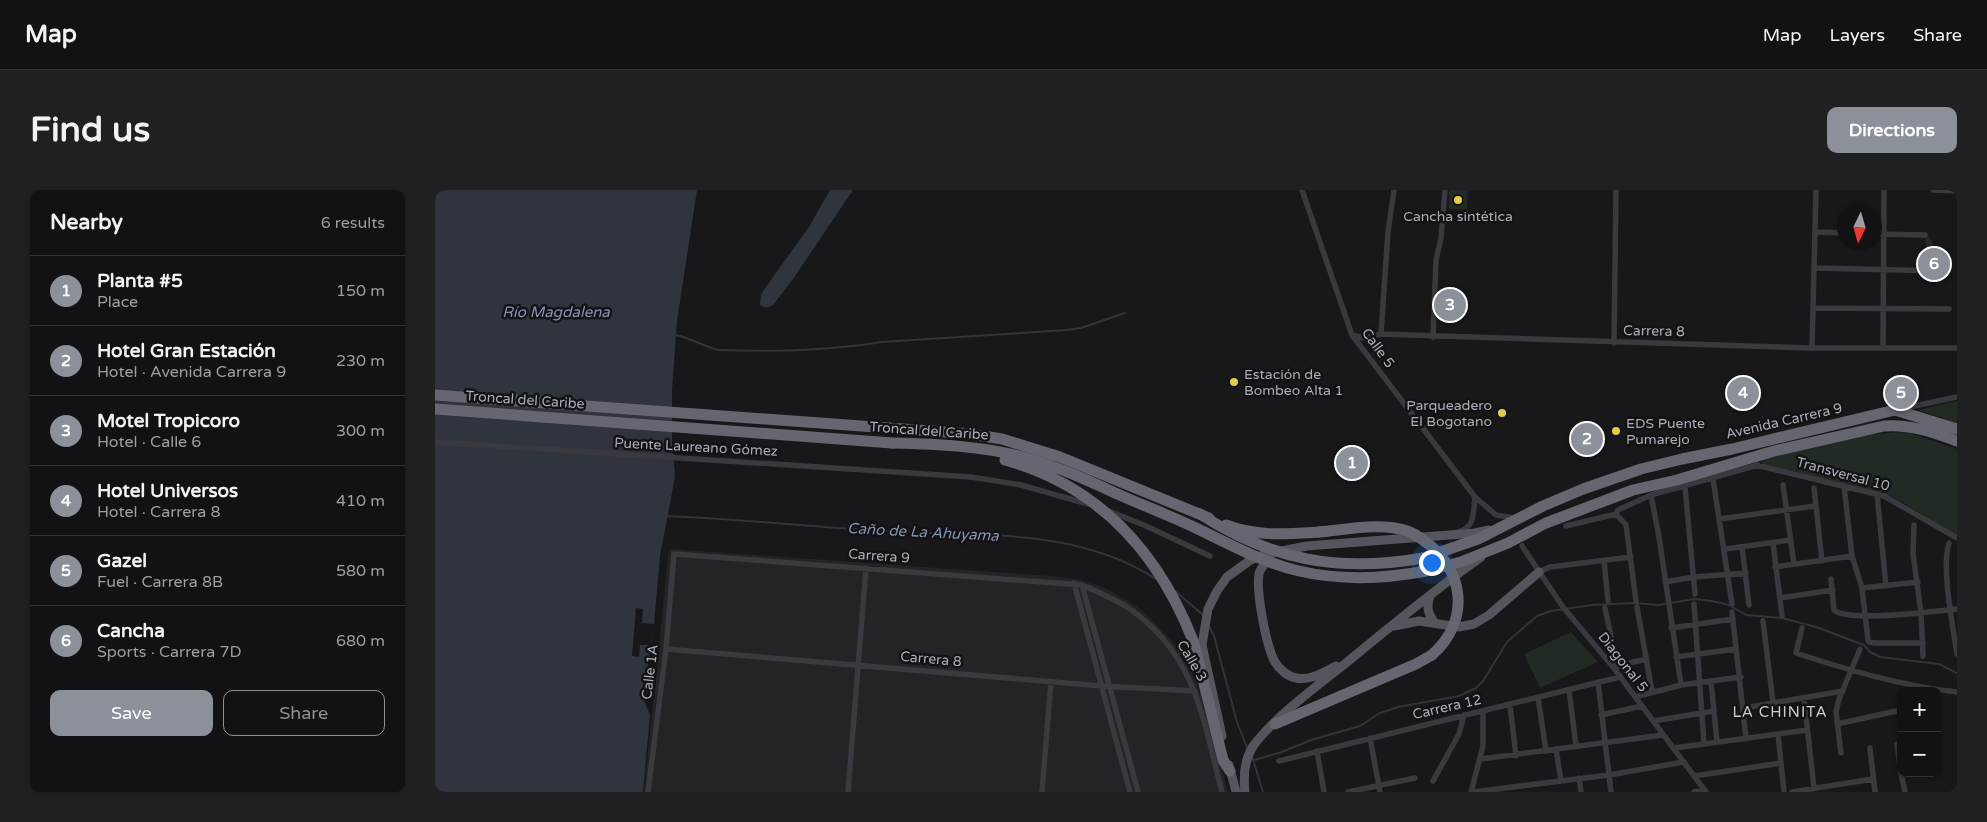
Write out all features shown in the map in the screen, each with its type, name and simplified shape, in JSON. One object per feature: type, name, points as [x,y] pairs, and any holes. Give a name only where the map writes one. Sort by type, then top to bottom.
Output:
[{"type":"highway","name":"Troncal del Caribe","points":[[435,395],[971,434],[1001,439],[1045,452],[1199,514],[1246,540],[1295,557],[1321,562],[1363,565],[1423,558]]},
{"type":"highway","name":"Troncal del Caribe","points":[[435,409],[969,447],[1027,458],[1092,482],[1237,548],[1298,571],[1346,578],[1385,578],[1426,571]]},
{"type":"highway","points":[[1895,410],[1957,429]]},
{"type":"highway","name":"Avenida Carrera 9","points":[[1423,558],[1478,539],[1520,517],[1583,489],[1641,469],[1895,410]]},
{"type":"highway","name":"Avenida Carrera 9","points":[[1426,571],[1461,562],[1508,543],[1546,523],[1633,490],[1793,446],[1884,426],[1899,425],[1928,430],[1957,441]]},
{"type":"highway","points":[[892,443],[999,458],[1042,473],[1079,492],[1118,523],[1147,555],[1171,592],[1194,642],[1223,760],[1230,771]]},
{"type":"highway","points":[[1199,514],[1250,533],[1269,534],[1385,528],[1401,529],[1416,535],[1436,549],[1446,561],[1453,574],[1458,604],[1453,625],[1443,644],[1432,654],[1416,664],[1275,724]]},
{"type":"main road","points":[[1236,792],[1204,659],[1203,631],[1208,609],[1227,577],[1265,554],[1307,546],[1475,533],[1502,528]]},
{"type":"main road","points":[[1245,792],[1245,765],[1249,752],[1266,732],[1301,699],[1431,594],[1484,555],[1508,543]]},
{"type":"main road","points":[[1278,552],[1267,562],[1259,574],[1259,592],[1267,643],[1275,662],[1281,671],[1295,678],[1307,678],[1348,661]]},
{"type":"main road","points":[[1388,629],[1403,623],[1419,621],[1459,627],[1473,624],[1489,615],[1539,572]]},
{"type":"main road","points":[[1431,594],[1427,609],[1429,617],[1435,623]]},
{"type":"street","name":"Calle 5","points":[[1302,190],[1352,335],[1475,497],[1496,515],[1513,518],[1520,517]]},
{"type":"street","points":[[1381,334],[1388,232],[1394,190]]},
{"type":"street","points":[[1433,337],[1436,260],[1441,238],[1445,190]]},
{"type":"street","points":[[1614,343],[1616,190]]},
{"type":"street","points":[[1812,348],[1816,190]]},
{"type":"street","points":[[1883,347],[1884,190]]},
{"type":"street","points":[[1933,190],[1957,191]]},
{"type":"street","points":[[1815,232],[1837,233]]},
{"type":"street","points":[[1884,234],[1925,236]]},
{"type":"street","points":[[1815,268],[1941,272]]},
{"type":"street","points":[[1813,308],[1949,309]]},
{"type":"street","name":"Carrera 8","points":[[1352,335],[1363,338],[1381,334],[1812,348],[1957,348]]},
{"type":"street","points":[[1895,410],[1957,396]]},
{"type":"street","name":"Puente Laureano Gómez","points":[[435,442],[990,479],[1021,485],[1116,514],[1208,555]]},
{"type":"street","name":"Transversal 10","points":[[1745,460],[1758,465],[1877,494],[1893,501],[1957,538]]},
{"type":"street","points":[[1566,526],[1617,512],[1651,496],[1758,465]]},
{"type":"street","points":[[1713,479],[1732,604]]},
{"type":"street","points":[[1783,485],[1794,564]]},
{"type":"street","points":[[1844,486],[1852,556],[1862,588],[1869,642],[1923,642]]},
{"type":"street","points":[[1685,487],[1695,594]]},
{"type":"street","points":[[1814,488],[1822,561]]},
{"type":"street","points":[[1877,494],[1886,586]]},
{"type":"street","points":[[1651,496],[1681,685]]},
{"type":"street","points":[[1449,535],[1463,531],[1469,526],[1475,511],[1475,497]]},
{"type":"street","points":[[1719,519],[1815,506]]},
{"type":"street","points":[[1617,512],[1626,524],[1652,691]]},
{"type":"street","points":[[1914,525],[1913,553],[1918,582],[1923,656]]},
{"type":"street","points":[[1725,549],[1791,540]]},
{"type":"street","points":[[1773,543],[1782,616]]},
{"type":"street","points":[[1949,543],[1946,558],[1954,609],[1957,654]]},
{"type":"street","name":"Diagonal 5","points":[[1522,546],[1565,609],[1615,666],[1620,677],[1705,791]]},
{"type":"street","points":[[1742,547],[1749,605]]},
{"type":"street","name":"Carrera 9","points":[[674,554],[1082,585]]},
{"type":"street","name":"Calle 1A","points":[[648,792],[674,554]]},
{"type":"street","points":[[1775,567],[1852,556]]},
{"type":"street","points":[[1539,572],[1550,566],[1631,557]]},
{"type":"street","points":[[1604,560],[1608,601]]},
{"type":"street","points":[[848,792],[866,568]]},
{"type":"street","points":[[1665,582],[1694,577],[1746,573]]},
{"type":"street","points":[[1831,578],[1834,610],[1838,614],[1865,616],[1954,609]]},
{"type":"street","points":[[1862,588],[1918,582]]},
{"type":"street","points":[[1074,583],[1130,792]]},
{"type":"street","points":[[1082,585],[1138,792]]},
{"type":"street","name":"Calle 3","points":[[1082,585],[1114,599],[1150,624],[1167,642],[1186,671],[1195,691],[1222,792]]},
{"type":"street","points":[[1779,598],[1833,590]]},
{"type":"street","points":[[1695,604],[1703,744]]},
{"type":"street","points":[[1605,608],[1615,666],[1646,660]]},
{"type":"street","points":[[1732,612],[1747,738]]},
{"type":"street","points":[[1671,628],[1733,619]]},
{"type":"street","points":[[1763,621],[1773,702]]},
{"type":"street","points":[[1802,628],[1796,653],[1851,671],[1939,690],[1957,692]]},
{"type":"street","points":[[1676,657],[1736,649]]},
{"type":"street","points":[[1841,753],[1836,712],[1860,649]]},
{"type":"street","name":"Carrera 8","points":[[665,650],[1051,682],[1195,691]]},
{"type":"street","name":"Carrera 12","points":[[1279,761],[1620,677]]},
{"type":"street","points":[[1635,697],[1652,691],[1700,681],[1741,677]]},
{"type":"street","points":[[1711,680],[1717,742]]},
{"type":"street","points":[[1042,792],[1051,682]]},
{"type":"street","points":[[1598,682],[1611,792]]},
{"type":"street","points":[[1569,690],[1575,746]]},
{"type":"street","points":[[1744,708],[1843,691]]},
{"type":"street","points":[[1538,697],[1546,751]]},
{"type":"street","points":[[1803,698],[1814,788]]},
{"type":"street","points":[[1510,705],[1516,756]]},
{"type":"street","points":[[1601,715],[1642,706]]},
{"type":"street","points":[[1483,711],[1484,735],[1481,759],[1472,792],[1609,775],[1684,762]]},
{"type":"street","points":[[1653,721],[1714,711]]},
{"type":"street","points":[[1837,724],[1897,711]]},
{"type":"street","points":[[1433,781],[1459,734],[1464,715]]},
{"type":"street","points":[[1674,748],[1807,730]]},
{"type":"street","points":[[1777,734],[1784,792]]},
{"type":"street","points":[[1481,759],[1516,756],[1575,746],[1663,735]]},
{"type":"street","points":[[1370,738],[1379,789]]},
{"type":"street","points":[[1870,748],[1875,792]]},
{"type":"street","points":[[1556,749],[1561,781]]},
{"type":"street","points":[[1317,751],[1325,792]]},
{"type":"street","points":[[1695,776],[1781,763]]},
{"type":"street","points":[[1902,777],[1905,792]]},
{"type":"street","points":[[1347,792],[1379,789],[1415,778]]},
{"type":"street","points":[[1579,778],[1581,792]]},
{"type":"street","points":[[1792,792],[1873,778]]},
{"type":"street","points":[[1845,784],[1846,792]]},
{"type":"street","points":[[1694,792],[1705,791]]},
{"type":"shaded area","name":"Cancha sintética","points":[[1449,190],[1468,190],[1467,210],[1449,209]]},
{"type":"shaded area","points":[[1926,235],[1928,235],[1937,251],[1930,251],[1930,259],[1941,260],[1941,269],[1926,268]]},
{"type":"shaded area","points":[[1957,401],[1957,423],[1919,410]]},
{"type":"shaded area","points":[[1909,433],[1957,449],[1957,536],[1886,494],[1762,464],[1763,458],[1865,435]]},
{"type":"shaded area","points":[[669,549],[1051,576],[1077,579],[1107,589],[1136,606],[1150,618],[1172,641],[1186,660],[1202,695],[1228,792],[644,792]]},
{"type":"shaded area","points":[[1571,632],[1598,662],[1540,688],[1524,654]]},
{"type":"water","name":"Río Magdalena","points":[[435,190],[697,190],[677,321],[672,390],[672,438],[675,477],[660,556],[654,624],[643,698],[650,715],[643,792],[435,792]]},
{"type":"water","points":[[830,190],[853,190],[793,279],[773,305],[766,308],[760,305],[761,294],[809,227]]},
{"type":"pier","points":[[636,608],[643,609],[642,623],[654,624],[651,645],[640,645],[639,657],[632,656]]},
{"type":"waterway","points":[[676,335],[719,350],[801,350],[882,342],[1067,330],[1081,328],[1125,313]]},
{"type":"waterway","name":"Caño de La Ahuyama","points":[[667,516],[883,531],[1024,537],[1092,550],[1125,562],[1156,579]]},
{"type":"waterway","name":"Caño de La Ahuyama","points":[[1175,591],[1203,615]]},
{"type":"waterway","points":[[1254,760],[1282,752],[1311,740],[1360,726],[1380,713],[1398,707],[1459,696],[1476,688],[1483,681],[1507,642],[1537,616],[1551,611],[1592,605],[1634,603],[1659,605],[1694,599],[1712,601],[1729,605],[1746,615],[1782,618],[1816,627],[1864,645],[1870,652],[1880,657],[1939,664],[1957,673]]},
{"type":"waterway","name":"Caño de La Ahuyama","points":[[1209,626],[1214,636],[1237,722],[1248,750]]},
{"type":"waterway","name":"Caño de La Ahuyama","points":[[1252,756],[1263,792]]},
{"type":"place","name":"Cancha sintética","points":[[1458,200]]},
{"type":"place","name":"Cancha","points":[[1934,264]]},
{"type":"place","name":"Motel Tropicoro","points":[[1450,305]]},
{"type":"place","name":"Estación de Bombeo Alta 1","points":[[1234,382]]},
{"type":"place","name":"Hotel Universos","points":[[1743,393]]},
{"type":"place","name":"Gazel","points":[[1901,393]]},
{"type":"place","name":"Parqueadero El Bogotano","points":[[1502,413]]},
{"type":"place","name":"EDS Puente Pumarejo","points":[[1616,431]]},
{"type":"place","name":"Hotel Gran Estación","points":[[1587,439]]},
{"type":"place","name":"Planta #5","points":[[1352,463]]},
{"type":"district","name":"LA CHINITA","points":[[1780,712]]}]
